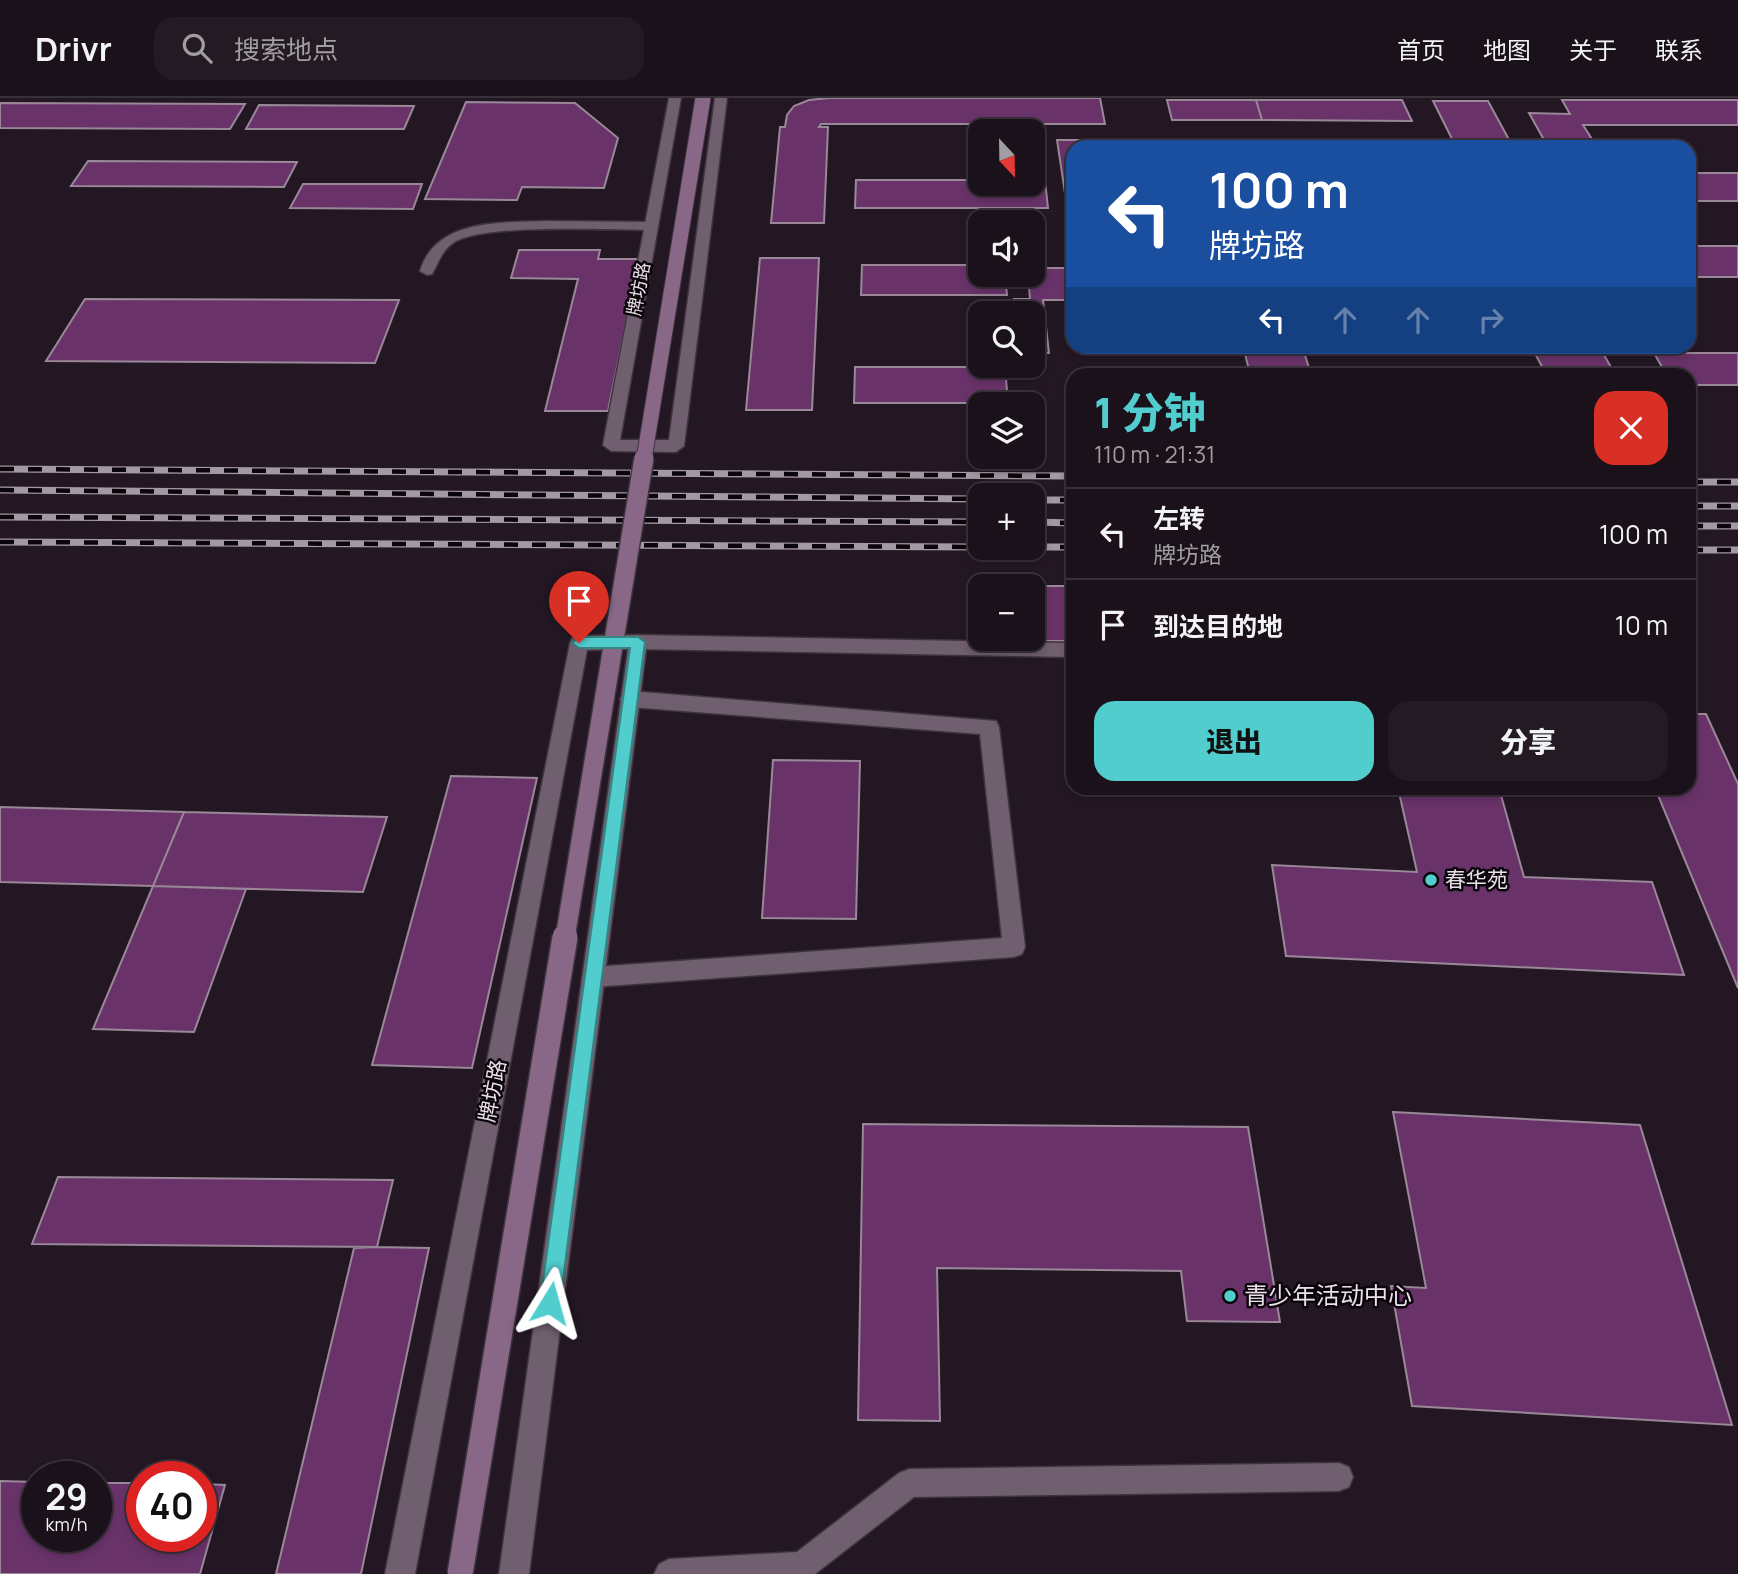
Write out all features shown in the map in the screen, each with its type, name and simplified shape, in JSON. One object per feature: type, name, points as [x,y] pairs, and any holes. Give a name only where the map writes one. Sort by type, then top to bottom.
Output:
[{"type":"main road","name":"牌坊路","points":[[462,1574],[704,98]]},
{"type":"street","name":"牌坊路","points":[[675,98],[611,445],[646,452],[676,446],[721,98]]},
{"type":"street","points":[[427,271],[431,256],[453,236],[482,228],[650,226]]},
{"type":"street","name":"牌坊路","points":[[400,1574],[579,643],[626,642]]},
{"type":"street","points":[[462,1574],[626,642]]},
{"type":"street","points":[[626,642],[1066,650]]},
{"type":"street","points":[[514,1574],[630,699],[626,642]]},
{"type":"street","points":[[593,977],[1014,947],[989,727],[630,699]]},
{"type":"street","points":[[668,1574],[802,1566],[909,1483],[1339,1476]]},
{"type":"building","points":[[1100,98],[1105,124],[1045,124],[1045,119],[968,119],[968,124],[821,124],[819,127],[828,127],[824,223],[771,223],[780,127],[785,127],[787,115],[794,106],[809,100]]},
{"type":"building","points":[[1167,100],[1256,100],[1262,120],[1172,120]]},
{"type":"building","points":[[1256,100],[1402,100],[1412,121],[1262,120]]},
{"type":"building","points":[[1562,100],[1738,100],[1738,125],[1583,125],[1593,140],[1544,140],[1529,113],[1570,114]]},
{"type":"building","points":[[1433,101],[1488,101],[1509,140],[1452,140]]},
{"type":"building","points":[[466,102],[575,103],[618,138],[604,188],[522,187],[517,200],[425,199]]},
{"type":"building","points":[[0,103],[245,104],[230,129],[0,128]]},
{"type":"building","points":[[259,105],[414,106],[404,129],[246,129]]},
{"type":"building","points":[[1057,140],[1066,140],[1066,200]]},
{"type":"building","points":[[88,161],[297,162],[284,187],[71,186]]},
{"type":"building","points":[[1696,173],[1738,173],[1738,201],[1696,201]]},
{"type":"building","points":[[856,180],[968,180],[968,196],[1045,196],[1045,180],[1048,208],[855,208]]},
{"type":"building","points":[[303,184],[422,184],[413,209],[290,208]]},
{"type":"building","points":[[1696,246],[1738,246],[1738,277],[1696,277]]},
{"type":"building","points":[[519,250],[600,250],[598,259],[639,259],[608,411],[545,411],[578,279],[511,278]]},
{"type":"building","points":[[760,258],[819,258],[812,410],[746,410]]},
{"type":"building","points":[[862,265],[968,265],[968,287],[1006,287],[1007,295],[861,295]]},
{"type":"building","points":[[1045,268],[1066,268],[1066,300],[1014,299],[1030,299],[1029,287],[1045,287]]},
{"type":"building","points":[[85,299],[399,300],[375,363],[46,361]]},
{"type":"building","points":[[1045,318],[1049,353],[1045,353]]},
{"type":"building","points":[[1738,353],[1738,385],[1696,385],[1696,368],[1663,368],[1655,354]]},
{"type":"building","points":[[1245,354],[1305,354],[1309,368],[1248,368]]},
{"type":"building","points":[[1535,354],[1603,354],[1612,368],[1543,368]]},
{"type":"building","points":[[855,367],[968,367],[968,378],[1006,378],[1007,392],[968,392],[968,403],[854,403]]},
{"type":"building","points":[[1045,586],[1066,586],[1066,641],[1045,641]]},
{"type":"building","points":[[1696,714],[1706,714],[1738,784],[1738,988],[1658,795],[1696,795]]},
{"type":"building","points":[[773,760],[860,761],[856,919],[762,918]]},
{"type":"building","points":[[451,776],[537,778],[472,1068],[372,1065]]},
{"type":"building","name":"春华苑","points":[[1400,795],[1501,795],[1524,877],[1652,882],[1684,975],[1286,956],[1272,865],[1417,872]]},
{"type":"building","points":[[0,807],[184,812],[153,886],[0,882]]},
{"type":"building","points":[[184,812],[387,817],[363,892],[153,886]]},
{"type":"building","points":[[153,886],[246,889],[194,1032],[93,1029]]},
{"type":"building","points":[[1393,1112],[1640,1125],[1732,1425],[1412,1406],[1391,1286],[1426,1288]]},
{"type":"building","name":"青少年活动中心","points":[[863,1124],[1248,1127],[1280,1322],[1187,1321],[1181,1271],[937,1268],[940,1421],[858,1420]]},
{"type":"building","points":[[58,1177],[393,1180],[377,1247],[32,1244]]},
{"type":"building","points":[[354,1248],[429,1248],[361,1574],[276,1574]]},
{"type":"building","points":[[0,1481],[21,1482],[21,1552],[112,1552],[112,1483],[126,1483],[126,1552],[206,1552],[200,1574],[0,1574]]},
{"type":"building","points":[[217,1485],[225,1485],[217,1513]]},
{"type":"railway","points":[[0,469],[1066,476]]},
{"type":"railway","points":[[1696,482],[1738,482]]},
{"type":"railway","points":[[0,490],[968,499]]},
{"type":"railway","points":[[1045,500],[1066,500]]},
{"type":"railway","points":[[1696,506],[1738,506]]},
{"type":"railway","points":[[0,517],[968,522]]},
{"type":"railway","points":[[1045,522],[1066,523]]},
{"type":"railway","points":[[1696,526],[1738,526]]},
{"type":"railway","points":[[0,542],[968,547]]},
{"type":"railway","points":[[1045,547],[1066,547]]},
{"type":"railway","points":[[1696,550],[1738,550]]},
{"type":"place","name":"春华苑","points":[[1431,880]]},
{"type":"place","name":"青少年活动中心","points":[[1230,1296]]},
{"type":"route","points":[[550,1303],[638,642],[579,643]]}]
